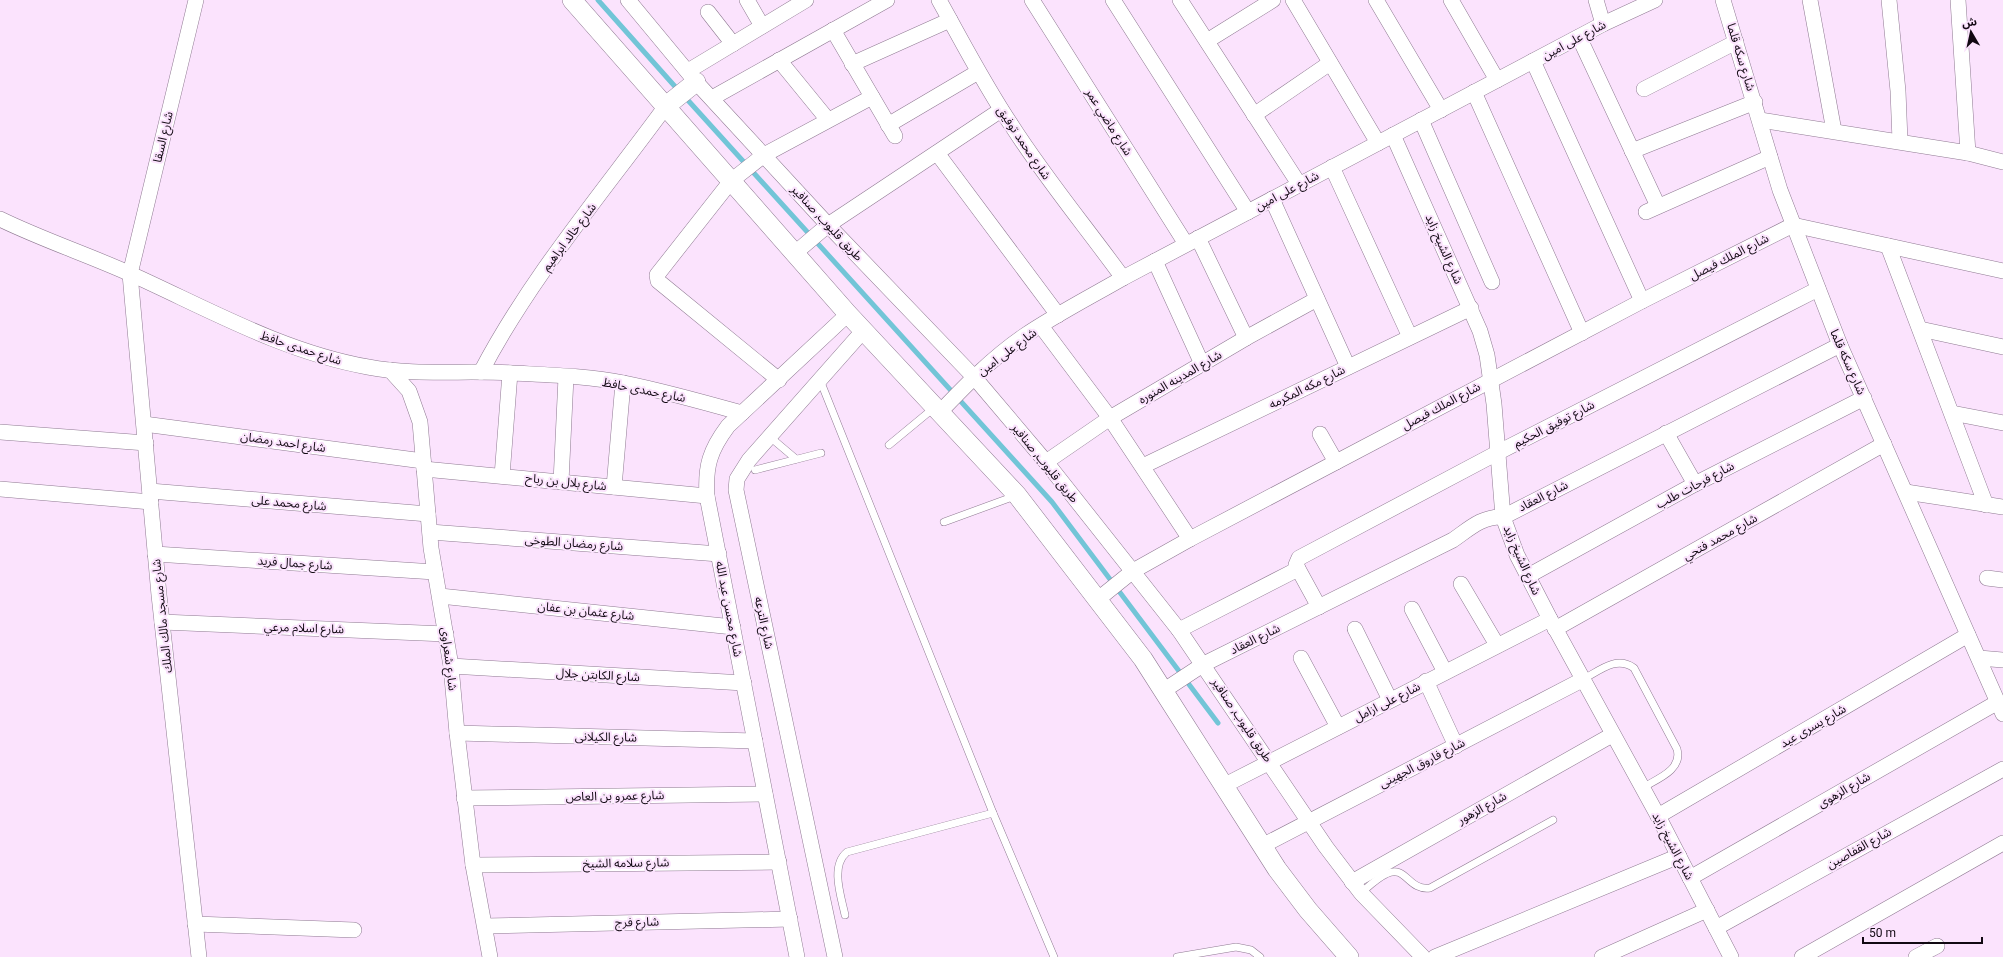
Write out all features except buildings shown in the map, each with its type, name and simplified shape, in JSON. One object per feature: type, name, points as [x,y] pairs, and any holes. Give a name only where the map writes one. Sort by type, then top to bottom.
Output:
[{"type":"street","name":"شارع السقا","points":[[130,274],[196,0]]},
{"type":"street","points":[[572,0],[863,331],[938,409],[1017,495],[1143,660],[1225,785],[1277,869],[1308,910],[1349,957]]},
{"type":"street","name":"طريق قليوب, صنافير","points":[[628,0],[692,76],[828,225],[974,377],[1046,462],[1133,571],[1204,664],[1309,822],[1356,887],[1423,957]]},
{"type":"street","points":[[747,0],[762,26]]},
{"type":"street","points":[[666,106],[692,76],[733,44],[806,0]]},
{"type":"street","points":[[712,98],[887,0]]},
{"type":"street","name":"شارع محمد توفيق","points":[[939,0],[978,72],[1001,110],[1052,184],[1123,278]]},
{"type":"street","name":"شارع ماضي عمر","points":[[1032,0],[1192,241],[1246,338]]},
{"type":"street","points":[[1113,0],[1248,212]]},
{"type":"street","points":[[1180,0],[1299,184]]},
{"type":"street","points":[[1207,41],[1273,0]]},
{"type":"street","points":[[1293,0],[1378,143]]},
{"type":"street","points":[[1376,0],[1441,110]]},
{"type":"street","points":[[1451,0],[1497,80]]},
{"type":"street","points":[[1596,0],[1603,24]]},
{"type":"street","name":"شارع على امين","points":[[938,409],[1017,342],[1058,315],[1123,278],[1299,184],[1603,24],[1655,0]]},
{"type":"street","name":"شارع سكه قلما","points":[[1723,0],[1755,102],[1770,157],[1793,225],[1840,345],[2000,708]]},
{"type":"street","points":[[1810,0],[1834,131]]},
{"type":"street","points":[[1889,0],[1897,77],[1900,141]]},
{"type":"street","points":[[1958,0],[1968,153]]},
{"type":"street","points":[[708,12],[733,44]]},
{"type":"street","points":[[852,64],[950,20]]},
{"type":"street","points":[[833,30],[891,131],[978,72]]},
{"type":"street","points":[[1579,37],[1632,151],[1652,209],[1770,157]]},
{"type":"street","points":[[1644,89],[1736,42]]},
{"type":"street","points":[[779,60],[828,120]]},
{"type":"street","points":[[1534,61],[1642,301]]},
{"type":"street","points":[[1254,115],[1330,63]]},
{"type":"street","points":[[1474,92],[1582,333]]},
{"type":"street","points":[[778,380],[658,281],[658,273],[731,181],[764,155],[872,97]]},
{"type":"street","points":[[1632,151],[1755,102]]},
{"type":"street","name":"شارع خالد ابراهيم","points":[[481,372],[502,333],[527,294],[666,106]]},
{"type":"street","points":[[795,253],[828,225],[1001,110]]},
{"type":"street","points":[[1421,120],[1492,282]]},
{"type":"street","points":[[1760,120],[1900,141],[1968,153],[2003,162]]},
{"type":"street","name":"شارع الشيخ زايد","points":[[1392,135],[1471,308],[1485,349],[1491,380],[1503,517],[1507,533],[1552,624],[1658,816],[1731,957]]},
{"type":"street","points":[[937,153],[1058,315]]},
{"type":"street","points":[[1332,167],[1410,337]]},
{"type":"street","points":[[1272,199],[1348,367]]},
{"type":"street","name":"شارع حمدى حافظ","points":[[0,218],[20,229],[130,274],[246,328],[293,348],[323,358],[369,368],[390,370],[510,373],[623,383],[697,400],[742,413]]},
{"type":"street","points":[[1793,225],[2003,271]]},
{"type":"street","name":"شارع الملك فيصل","points":[[1098,600],[1133,571],[1190,539],[1642,301],[1793,225]]},
{"type":"street","points":[[1888,246],[1986,505]]},
{"type":"street","points":[[1155,261],[1202,364]]},
{"type":"street","name":"شارع مسجد مالك الملك","points":[[130,274],[155,554],[199,957]]},
{"type":"street","name":"شارع توفيق الحكيم","points":[[1179,630],[1297,567],[1299,558],[1497,453],[1818,288]]},
{"type":"street","name":"شارع المدينه المنوره","points":[[1046,462],[1110,418],[1246,338],[1317,299]]},
{"type":"street","name":"شارع مكه المكرمه","points":[[1143,466],[1471,308]]},
{"type":"street","name":"شارع محسن عبد الله","points":[[797,957],[707,496],[706,477],[709,458],[716,441],[728,426],[848,314]]},
{"type":"street","points":[[1041,326],[1110,418],[1190,539]]},
{"type":"street","points":[[1920,329],[2003,347]]},
{"type":"street","name":"شارع الترعه","points":[[835,957],[736,490],[737,479],[742,469],[863,331]]},
{"type":"street","name":"شارع العقاد","points":[[1163,690],[1204,664],[1452,540],[1486,518],[1503,517],[1840,345]]},
{"type":"street","name":"شارع شعراوى","points":[[390,370],[410,391],[420,422],[430,532],[435,572],[451,666],[464,798],[473,865],[490,957]]},
{"type":"street","points":[[502,476],[510,373]]},
{"type":"street","points":[[561,482],[566,377]]},
{"type":"street","points":[[614,487],[623,383]]},
{"type":"street","name":"شارع فرحات طلب","points":[[1528,576],[1695,484],[1864,398]]},
{"type":"street","points":[[1952,413],[2003,423]]},
{"type":"street","name":"شارع احمد رمضان","points":[[144,424],[424,465]]},
{"type":"street","points":[[0,432],[146,443]]},
{"type":"street","points":[[1320,434],[1336,462]]},
{"type":"street","points":[[1666,434],[1695,484]]},
{"type":"street","name":"شارع محمد فتحي","points":[[1552,624],[1884,444]]},
{"type":"street","name":"شارع بلال بن رباح","points":[[424,465],[502,476],[707,496]]},
{"type":"street","name":"شارع محمد على","points":[[0,489],[428,514]]},
{"type":"street","points":[[1906,492],[2003,508]]},
{"type":"street","name":"شارع رمضان الطوخى","points":[[430,532],[719,554]]},
{"type":"street","name":"شارع جمال فريد","points":[[155,554],[435,572]]},
{"type":"street","points":[[1297,567],[1319,607]]},
{"type":"street","points":[[1987,578],[2003,580]]},
{"type":"street","points":[[1461,584],[1497,645]]},
{"type":"street","name":"شارع عثمان بن عفان","points":[[440,596],[733,626]]},
{"type":"street","points":[[1412,609],[1446,672]]},
{"type":"street","name":"شارع اسلام مرعي","points":[[162,622],[446,634]]},
{"type":"street","name":"شارع على ازامل","points":[[1225,785],[1497,645],[1552,624]]},
{"type":"street","points":[[1355,629],[1390,700]]},
{"type":"street","name":"شارع يسرى عيد","points":[[1658,816],[1968,635]]},
{"type":"street","points":[[1300,658],[1338,726]]},
{"type":"street","points":[[1979,658],[2003,660]]},
{"type":"street","name":"شارع الكابتن جلال","points":[[451,666],[744,683]]},
{"type":"street","name":"شارع فاروق الجهينى","points":[[1262,846],[1582,680]]},
{"type":"street","points":[[1426,681],[1456,746]]},
{"type":"street","name":"شارع الزهوى","points":[[1690,878],[2000,708]]},
{"type":"street","name":"شارع الكيلانى","points":[[457,733],[755,741]]},
{"type":"street","name":"شارع الزهور","points":[[1356,887],[1612,735]]},
{"type":"street","name":"شارع القفاصين","points":[[1716,928],[2003,769]]},
{"type":"street","name":"شارع عمرو بن العاص","points":[[464,798],[765,794]]},
{"type":"street","points":[[1802,957],[2003,843]]},
{"type":"street","points":[[1435,957],[1679,856]]},
{"type":"street","name":"شارع سلامه الشيخ","points":[[473,865],[779,862]]},
{"type":"street","points":[[1602,957],[1707,910]]},
{"type":"street","name":"شارع فرج","points":[[485,926],[790,919]]},
{"type":"street","points":[[196,924],[354,930]]},
{"type":"street","points":[[1916,957],[1937,946]]},
{"type":"lane","points":[[820,380],[993,813],[1054,957]]},
{"type":"lane","points":[[889,445],[938,409]]},
{"type":"lane","points":[[770,437],[796,459]]},
{"type":"lane","points":[[755,470],[821,452]]},
{"type":"lane","points":[[944,522],[1017,495]]},
{"type":"lane","points":[[1582,680],[1619,662],[1627,663],[1634,668],[1677,749],[1679,756],[1678,763],[1674,769],[1642,788]]},
{"type":"lane","points":[[844,915],[838,863],[841,857],[847,852],[993,813]]},
{"type":"lane","points":[[1356,887],[1392,872],[1403,874],[1415,886],[1420,888],[1430,888],[1553,820]]},
{"type":"lane","points":[[1177,957],[1236,947],[1251,950],[1260,957]]},
{"type":"waterway","points":[[598,0],[679,91]]},
{"type":"waterway","points":[[685,97],[1052,502],[1218,723]]}]
